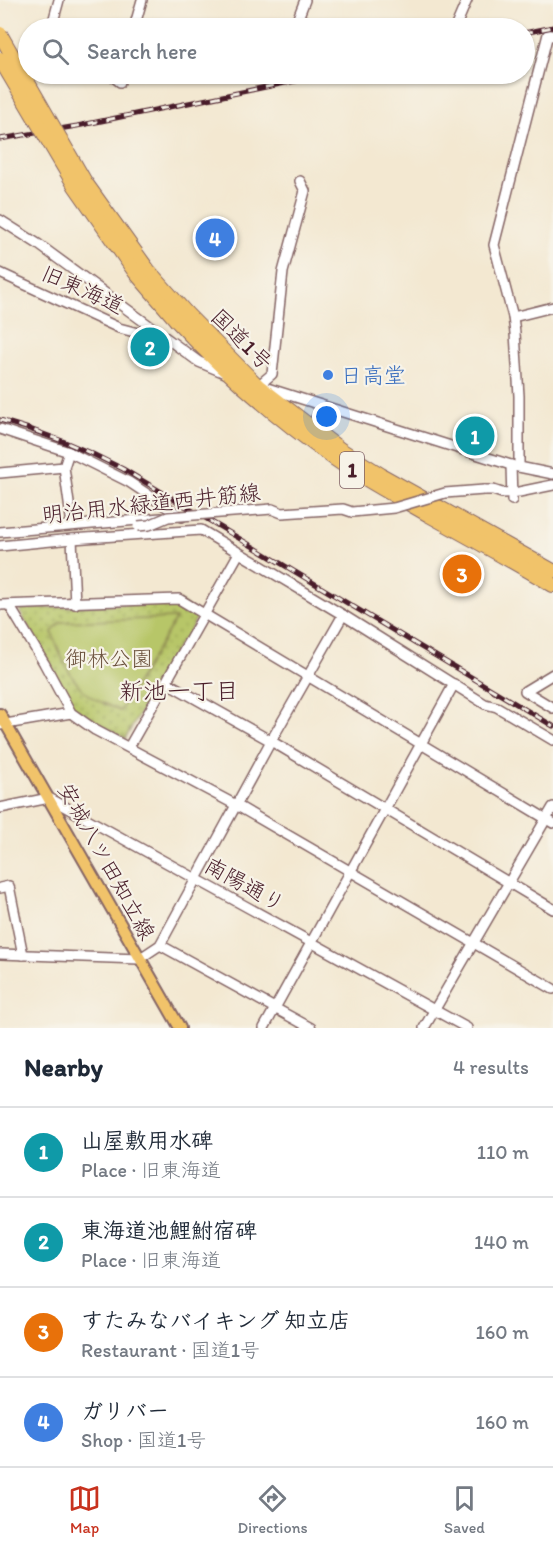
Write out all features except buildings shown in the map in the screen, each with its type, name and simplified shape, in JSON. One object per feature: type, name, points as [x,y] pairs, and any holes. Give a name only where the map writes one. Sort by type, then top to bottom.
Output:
[{"type":"highway","name":"国道1号","points":[[0,34],[18,65]]},
{"type":"highway","name":"国道1号","points":[[0,59],[75,186],[135,272],[182,317],[258,386],[341,450],[381,475],[553,571]]},
{"type":"highway","name":"国道1号","points":[[29,84],[86,182],[205,351],[285,421],[335,459],[375,485],[553,585]]},
{"type":"main road","name":"安城八ツ田知立線","points":[[2,721],[49,798],[180,1028]]},
{"type":"street","points":[[54,18],[59,0]]},
{"type":"street","points":[[137,18],[142,0]]},
{"type":"street","points":[[298,18],[305,0]]},
{"type":"street","points":[[459,18],[467,0]]},
{"type":"street","points":[[512,496],[519,396],[513,317],[494,245],[548,34],[553,36]]},
{"type":"street","points":[[258,386],[272,374],[283,272],[305,191],[300,181]]},
{"type":"street","points":[[0,219],[150,327]]},
{"type":"street","name":"旧東海道","points":[[0,273],[119,328],[138,333],[150,327],[199,362],[235,378],[515,466],[553,474]]},
{"type":"street","points":[[513,317],[553,307]]},
{"type":"street","points":[[317,431],[316,418],[322,406]]},
{"type":"street","points":[[0,429],[69,452],[129,482],[182,517],[0,532]]},
{"type":"street","points":[[69,452],[64,467],[72,525]]},
{"type":"street","points":[[0,473],[64,467]]},
{"type":"street","name":"明治用水緑道西井筋線","points":[[0,538],[149,525],[168,517],[272,509],[282,513],[343,509],[352,512],[394,508],[445,493],[493,490],[512,496],[553,485]]},
{"type":"street","points":[[0,546],[201,530],[486,704],[497,707],[553,740]]},
{"type":"street","points":[[72,539],[75,604]]},
{"type":"street","points":[[129,747],[239,553]]},
{"type":"street","points":[[4,605],[179,599],[550,821]]},
{"type":"street","points":[[4,605],[44,663],[71,713],[96,730],[236,805],[553,989]]},
{"type":"street","points":[[0,954],[139,958],[160,945],[271,741],[343,615]]},
{"type":"street","points":[[553,674],[525,691],[553,708]]},
{"type":"street","points":[[166,682],[271,741],[553,909]]},
{"type":"street","points":[[264,1028],[454,684]]},
{"type":"street","points":[[2,721],[21,722],[71,713]]},
{"type":"street","points":[[0,808],[49,798]]},
{"type":"street","name":"南陽通り","points":[[49,798],[467,1028]]},
{"type":"street","points":[[424,1028],[509,883],[550,821],[553,807]]},
{"type":"street","points":[[0,888],[9,886],[23,955]]},
{"type":"street","points":[[160,945],[311,1028]]},
{"type":"green space","name":"御林公園","points":[[179,601],[197,617],[125,739],[74,708],[20,612],[21,609]]},
{"type":"green space","points":[[176,618],[120,711],[94,698],[80,687],[65,665],[52,632],[61,622]]},
{"type":"railway","points":[[535,31],[553,27]]},
{"type":"railway","points":[[0,139],[77,126],[281,84]]},
{"type":"railway","points":[[0,420],[63,441],[123,469],[553,726]]},
{"type":"place","name":"ガリバー","points":[[215,238]]},
{"type":"place","name":"東海道池鯉鮒宿碑","points":[[150,347]]},
{"type":"place","name":"日高堂","points":[[328,375]]},
{"type":"place","name":"山屋敷用水碑","points":[[475,436]]},
{"type":"place","name":"すたみなバイキング 知立店","points":[[462,574]]},
{"type":"district","name":"新池一丁目","points":[[179,691]]}]
